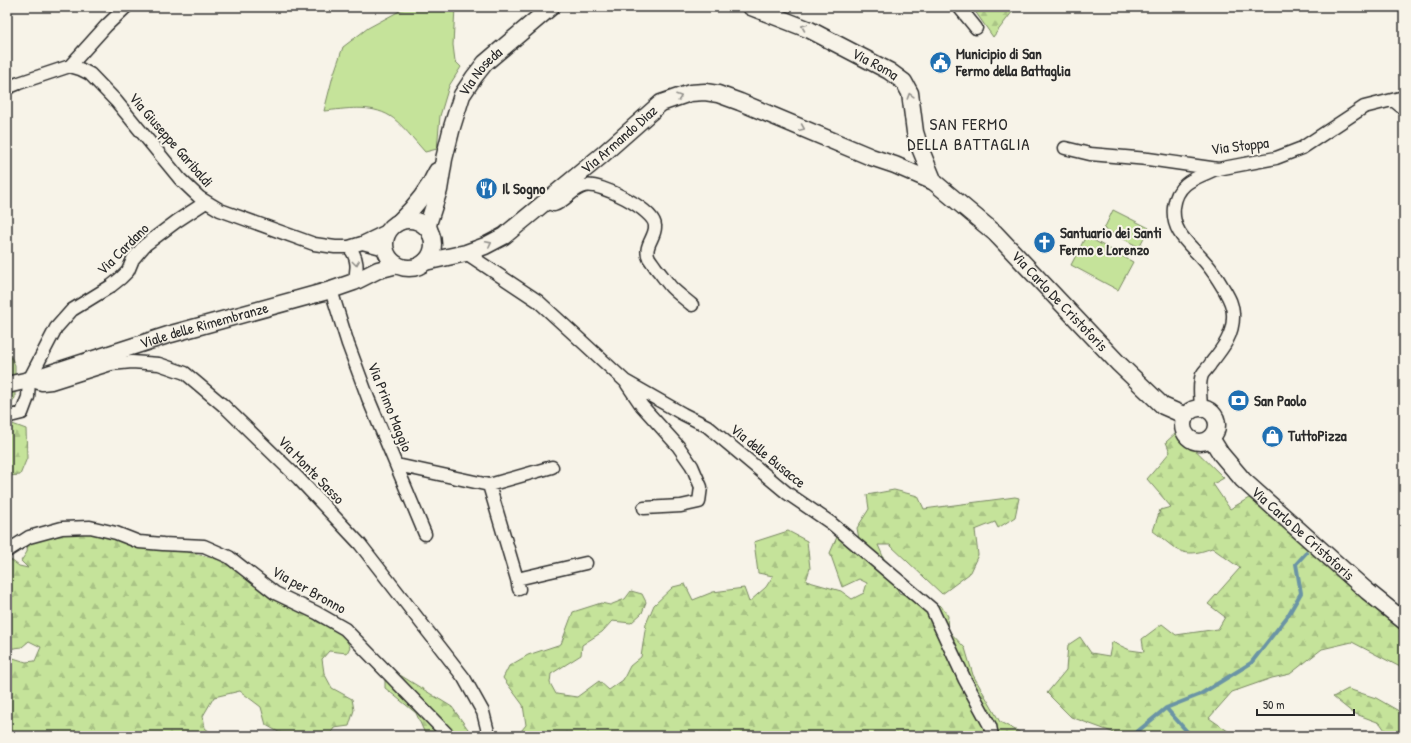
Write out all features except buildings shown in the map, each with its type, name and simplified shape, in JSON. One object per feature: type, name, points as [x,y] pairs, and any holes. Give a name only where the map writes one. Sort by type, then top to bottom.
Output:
[{"type":"main road","name":"Via Noseda","points":[[431,235],[428,226],[429,221],[439,190],[444,159],[452,126],[462,95],[485,63],[551,7]]},
{"type":"main road","name":"Via Roma","points":[[751,7],[810,30],[889,71],[904,82],[910,93],[915,132],[920,148]]},
{"type":"main road","name":"Via Armando Diaz","points":[[425,262],[466,253],[485,246],[504,236],[660,103],[690,93],[705,92],[718,94],[871,157],[895,165]]},
{"type":"main road","points":[[895,165],[912,163],[917,157],[920,148]]},
{"type":"main road","points":[[920,148],[934,182]]},
{"type":"main road","name":"Via Noseda","points":[[394,226],[414,208],[430,186],[444,159]]},
{"type":"main road","name":"Via Carlo De Cristoforis","points":[[895,165],[934,182],[949,193],[995,233],[1119,364],[1163,406],[1186,416]]},
{"type":"main road","points":[[408,220],[418,222],[424,225],[431,235],[433,246],[429,257],[425,262],[414,268],[404,268],[390,257],[385,238],[394,226],[408,220]]},
{"type":"main road","name":"Viale delle Rimembranze","points":[[7,385],[29,380],[171,334],[331,290],[354,282],[378,270],[390,257]]},
{"type":"main road","points":[[1195,409],[1201,409],[1210,412],[1216,420],[1216,430],[1211,438],[1202,442],[1191,440],[1184,432],[1184,421],[1186,416],[1195,409]]},
{"type":"main road","name":"Via Carlo De Cristoforis","points":[[1211,438],[1221,454],[1243,480],[1404,621]]},
{"type":"street","points":[[7,88],[25,80],[70,66],[106,26],[126,7]]},
{"type":"street","points":[[959,7],[976,28]]},
{"type":"street","name":"Via Giuseppe Garibaldi","points":[[70,66],[90,74],[116,101],[180,179],[206,202],[220,210],[314,244],[335,247],[349,247],[362,243],[394,226]]},
{"type":"street","points":[[1398,98],[1404,109]]},
{"type":"street","name":"Via Stoppa","points":[[1065,148],[1090,154],[1148,159],[1218,169],[1276,158],[1302,148],[1364,107],[1398,98]]},
{"type":"street","points":[[1201,409],[1200,385],[1202,375],[1226,344],[1231,330],[1233,314],[1232,304],[1207,264],[1176,227],[1174,211],[1175,198],[1182,186],[1194,178],[1218,169]]},
{"type":"street","points":[[545,202],[554,205],[561,203],[578,188],[591,184],[628,199],[653,218],[655,226],[653,236],[649,243],[649,257],[671,287],[692,305]]},
{"type":"street","name":"Via Cardano","points":[[7,415],[10,416],[22,413],[28,397],[29,380],[56,328],[72,310],[111,286],[128,271],[133,259],[145,245],[206,202]]},
{"type":"street","name":"Via Giuseppe Garibaldi","points":[[362,243],[390,257]]},
{"type":"street","points":[[349,247],[357,262],[357,272],[354,282]]},
{"type":"street","name":"Via delle Busacce","points":[[466,253],[538,301],[625,381],[707,426],[787,493],[831,523],[932,609],[965,680],[990,726],[992,736]]},
{"type":"street","name":"Via Primo Maggio","points":[[331,290],[348,344],[368,398],[425,534]]},
{"type":"street","name":"Via Monte Sasso","points":[[29,380],[42,384],[51,383],[111,364],[132,362],[159,364],[184,373],[224,406],[294,474],[360,544],[464,678],[483,712],[489,736]]},
{"type":"street","points":[[625,381],[642,406],[678,446],[689,461],[701,488],[699,502],[681,506],[644,508]]},
{"type":"street","points":[[397,465],[489,485],[552,467]]},
{"type":"street","points":[[489,485],[518,584],[586,563]]},
{"type":"street","name":"Via per Bronno","points":[[7,551],[29,537],[62,528],[90,527],[116,533],[138,542],[204,546],[229,557],[274,593],[345,628],[449,736]]},
{"type":"green space","points":[[407,7],[455,7],[453,45],[455,61],[461,67],[449,86],[440,116],[437,149],[425,152],[398,122],[382,112],[358,108],[324,111],[333,76],[343,47],[368,28]]},
{"type":"green space","points":[[972,7],[1016,7],[993,37]]},
{"type":"green space","points":[[1113,210],[1149,228],[1139,247],[1104,229]]},
{"type":"green space","points":[[1086,236],[1133,262],[1118,290],[1071,265]]},
{"type":"green space","points":[[7,349],[15,365],[15,398],[7,407]]},
{"type":"green space","points":[[7,422],[26,429],[27,458],[20,475],[8,476],[7,474]]},
{"type":"green space","points":[[1177,432],[1224,478],[1213,484],[1230,509],[1249,498],[1276,519],[1404,629],[1404,669],[1352,642],[1322,649],[1290,674],[1272,678],[1232,692],[1209,718],[1235,736],[1116,736],[1112,732],[1071,717],[1047,693],[1066,670],[1068,645],[1080,637],[1091,653],[1109,656],[1112,642],[1130,650],[1144,652],[1142,639],[1162,624],[1176,635],[1218,629],[1225,617],[1208,604],[1240,568],[1212,548],[1193,553],[1180,551],[1153,531],[1160,510],[1171,507],[1147,479],[1170,452],[1166,442]]},
{"type":"green space","points":[[894,490],[918,496],[924,509],[1015,497],[1019,498],[1015,517],[998,528],[995,522],[975,530],[978,555],[969,574],[942,594],[890,545],[878,545],[899,593],[941,606],[948,616],[947,629],[965,648],[973,675],[1000,722],[1027,736],[517,736],[526,725],[523,705],[503,678],[509,666],[528,655],[561,644],[573,612],[601,603],[610,605],[625,599],[631,591],[642,594],[646,602],[642,613],[631,623],[612,621],[602,632],[582,645],[581,655],[551,674],[550,683],[556,694],[577,697],[599,681],[609,690],[623,680],[630,666],[641,657],[646,624],[654,605],[673,587],[685,584],[693,600],[713,592],[744,588],[749,602],[766,587],[773,576],[758,573],[754,542],[788,531],[807,541],[810,568],[806,581],[841,591],[852,599],[864,593],[867,583],[859,579],[842,587],[830,553],[837,537],[859,539],[857,528],[869,509],[867,495]]},
{"type":"green space","points":[[62,530],[123,531],[156,550],[176,549],[233,563],[313,616],[317,622],[341,631],[350,647],[347,653],[329,651],[322,659],[324,673],[332,688],[352,699],[354,710],[349,726],[334,728],[329,736],[283,736],[266,725],[261,707],[240,691],[214,697],[203,716],[205,728],[215,736],[7,736],[7,671],[11,671],[10,657],[26,662],[35,661],[41,647],[29,641],[22,647],[7,649],[7,562],[11,560],[19,566],[28,568],[21,561],[27,552],[28,542]]},
{"type":"green space","points":[[395,672],[452,707],[473,736],[426,736],[416,713],[385,688],[385,678]]},
{"type":"green space","points":[[1348,689],[1376,698],[1404,714],[1404,736],[1389,736],[1380,723],[1353,713],[1333,697]]},
{"type":"waterway","points":[[1132,736],[1166,708],[1199,695],[1251,663],[1287,617],[1301,593],[1296,564],[1306,553]]},
{"type":"waterway","points":[[1166,708],[1191,736]]},
{"type":"place","name":"Municipio di San Fermo della Battaglia","points":[[940,63]]},
{"type":"place","name":"Il Sogno","points":[[486,189]]},
{"type":"place","name":"Santuario dei Santi Fermo e Lorenzo","points":[[1044,242]]},
{"type":"place","name":"San Paolo","points":[[1239,401]]},
{"type":"place","name":"TuttoPizza","points":[[1273,436]]},
{"type":"district","name":"SAN FERMO DELLA BATTAGLIA","points":[[969,134]]}]
